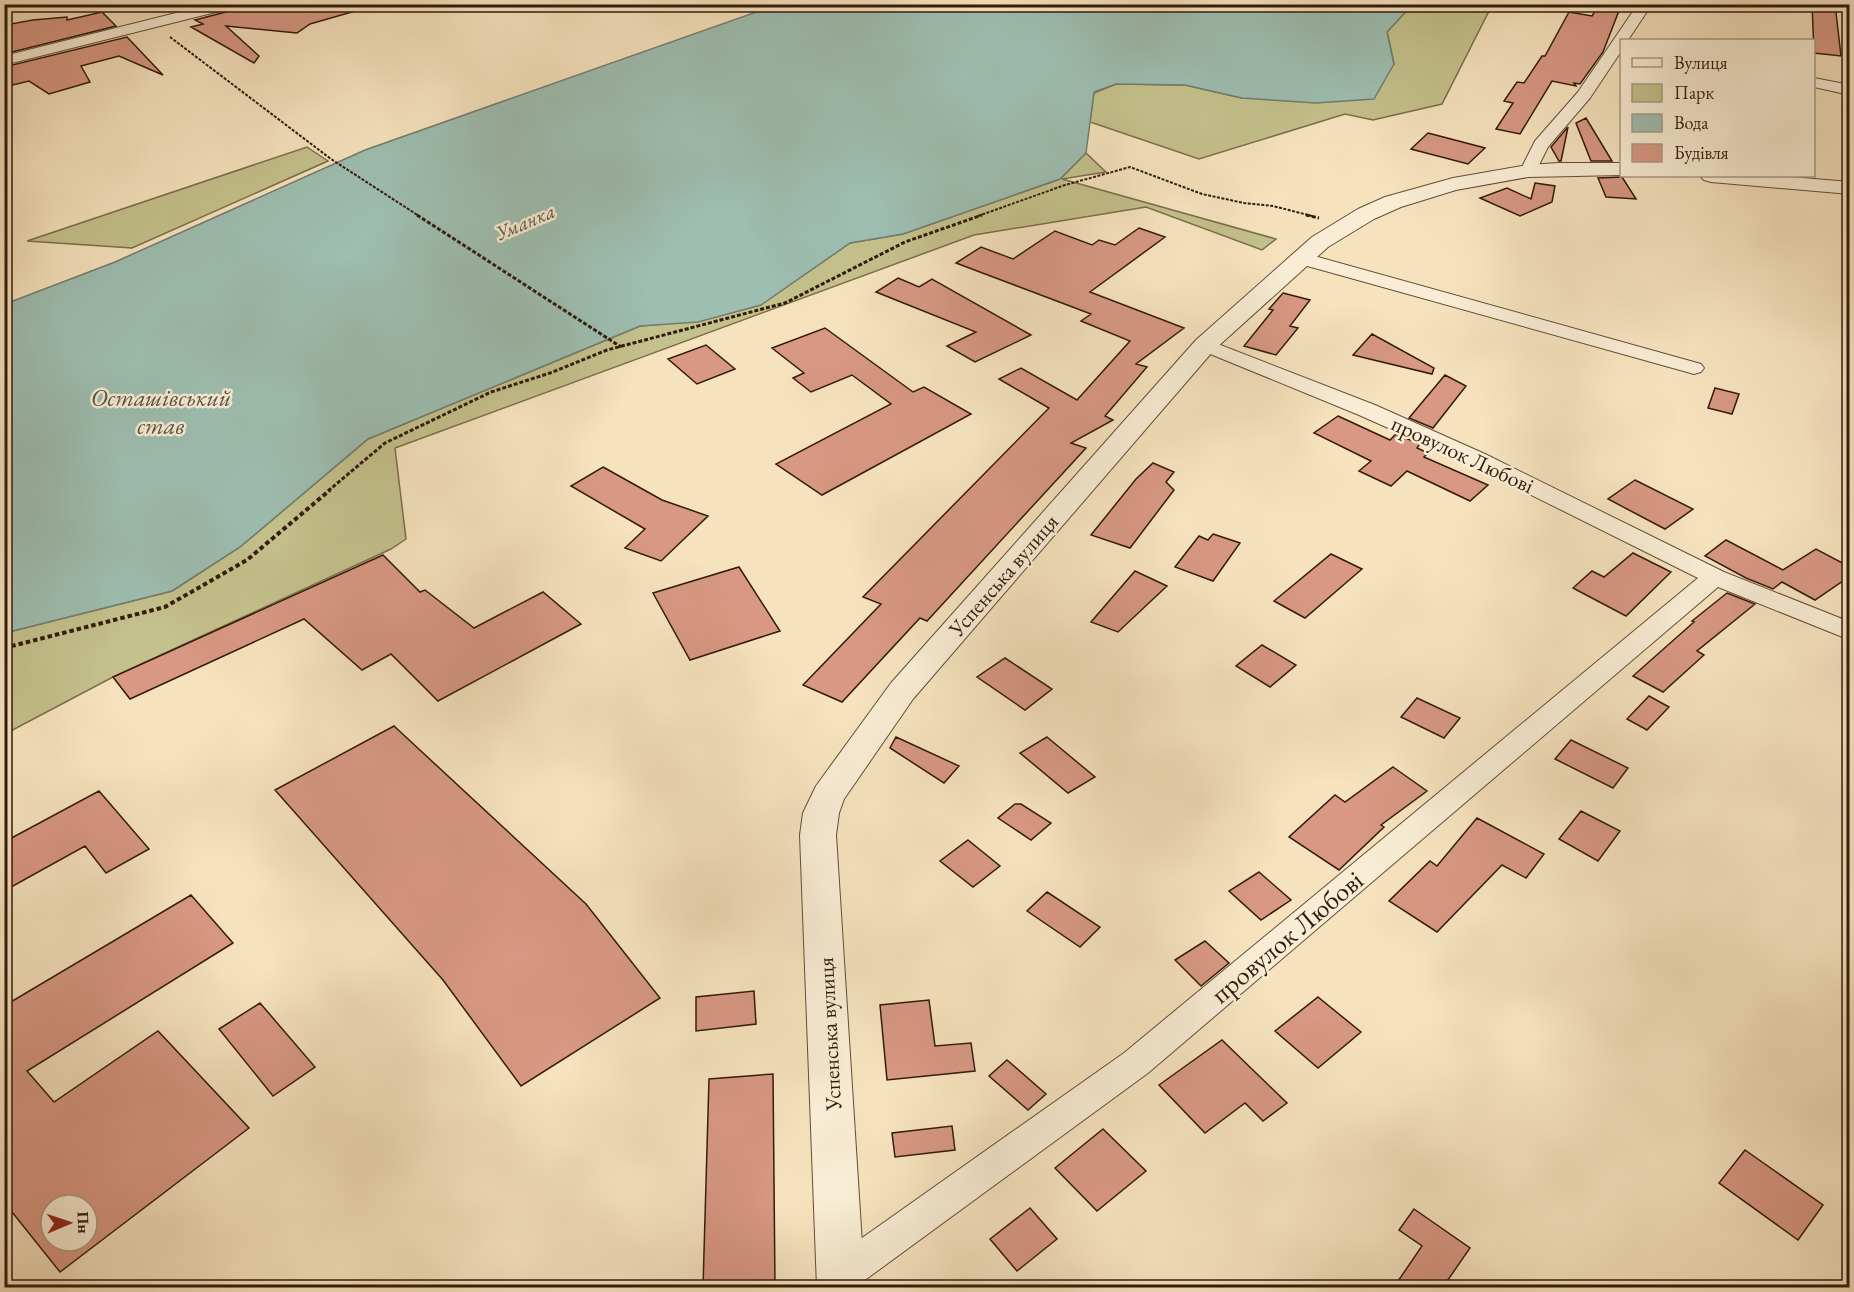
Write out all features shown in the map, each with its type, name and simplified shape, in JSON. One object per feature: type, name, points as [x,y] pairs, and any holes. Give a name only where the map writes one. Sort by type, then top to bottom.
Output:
[{"type":"street","points":[[4,62],[231,4]]},
{"type":"street","points":[[1625,39],[1645,4]]},
{"type":"street","points":[[1528,171],[1541,144],[1584,95],[1618,51]]},
{"type":"street","points":[[1815,84],[1850,90]]},
{"type":"street","name":"Успенська вулиця","points":[[840,1281],[818,835],[828,795],[902,691],[1204,345],[1300,258],[1342,226],[1375,210],[1422,192],[1528,171],[1567,168],[1620,169]]},
{"type":"street","points":[[1722,177],[1850,188]]},
{"type":"street","points":[[1300,258],[1694,368]]},
{"type":"street","name":"провулок Любові","points":[[1204,345],[1367,410],[1477,459],[1715,577],[1850,632]]},
{"type":"street","name":"провулок Любові","points":[[840,1281],[1136,1063],[1715,577]]},
{"type":"path","points":[[152,24],[331,159],[622,347]]},
{"type":"path","points":[[4,648],[165,607],[247,560],[385,443],[491,392],[550,374],[607,350],[785,303],[905,243],[1065,185],[1130,167],[1202,194],[1304,212],[1342,226]]},
{"type":"green space","points":[[1412,5],[1492,5],[1442,104],[1373,120],[1345,114],[1199,159],[1090,122],[1094,93],[1116,84],[1185,85],[1242,98],[1394,64],[1387,32]]},
{"type":"green space","points":[[307,147],[328,161],[132,248],[27,241]]},
{"type":"green space","points":[[1086,153],[1106,172],[1062,179],[1276,239],[1262,250],[1146,207],[974,235],[395,448],[406,539],[391,549],[113,677],[5,734],[4,633],[172,591],[240,547],[368,439],[640,326],[698,321],[760,305],[850,243],[903,234],[1060,179]]},
{"type":"water","name":"Осташівський став","points":[[779,4],[1412,5],[1387,32],[1394,64],[1374,99],[1316,103],[1242,98],[1185,85],[1116,84],[1094,92],[1086,153],[1060,179],[903,234],[850,243],[761,305],[698,322],[640,326],[368,439],[240,547],[172,591],[5,633],[5,304],[115,262],[365,150]]},
{"type":"building","points":[[240,4],[358,4],[359,10],[310,24],[297,33],[226,26],[259,56],[254,63],[191,27],[203,24],[195,20],[237,9]]},
{"type":"building","points":[[1812,4],[1835,4],[1841,56],[1815,53]]},
{"type":"building","points":[[1599,5],[1620,8],[1603,52],[1580,84],[1574,83],[1576,86],[1552,81],[1520,134],[1496,129],[1513,103],[1504,101],[1517,82],[1524,83],[1542,56],[1545,56],[1569,12],[1592,16]]},
{"type":"building","points":[[102,12],[116,26],[4,54],[4,35],[10,34],[5,25],[67,17],[67,20]]},
{"type":"building","points":[[127,37],[163,75],[119,56],[81,66],[90,82],[49,94],[29,81],[4,87],[4,67]]},
{"type":"building","points":[[1586,118],[1612,161],[1591,161],[1576,123]]},
{"type":"building","points":[[1568,127],[1561,161],[1559,161],[1551,147]]},
{"type":"building","points":[[1428,133],[1485,148],[1468,164],[1411,149]]},
{"type":"building","points":[[1622,177],[1636,199],[1606,197],[1598,178]]},
{"type":"building","points":[[1535,183],[1555,186],[1552,202],[1520,216],[1480,198],[1507,188],[1531,199]]},
{"type":"building","points":[[1139,228],[1165,237],[1090,292],[1184,328],[1136,364],[1147,367],[1105,416],[1113,420],[1071,443],[1086,448],[927,621],[920,618],[842,702],[803,685],[881,604],[863,597],[1049,408],[999,379],[1021,368],[1077,400],[1130,341],[1081,321],[1091,314],[956,263],[981,247],[1013,259],[1055,231],[1092,245],[1099,240],[1115,245]]},
{"type":"building","points":[[898,278],[919,287],[932,279],[1031,335],[975,362],[947,346],[976,332],[876,292]]},
{"type":"building","points":[[1283,293],[1310,300],[1290,326],[1298,328],[1276,355],[1244,346],[1273,310],[1269,309]]},
{"type":"building","points":[[825,328],[913,392],[924,387],[971,414],[822,495],[776,464],[891,404],[852,375],[811,392],[793,378],[804,373],[772,348]]},
{"type":"building","points":[[1372,334],[1434,368],[1432,374],[1353,355]]},
{"type":"building","points":[[706,345],[735,369],[697,384],[668,359]]},
{"type":"building","points":[[1445,375],[1466,386],[1433,428],[1409,418]]},
{"type":"building","points":[[1715,388],[1739,394],[1732,414],[1708,408]]},
{"type":"building","points":[[1338,416],[1390,440],[1396,434],[1420,444],[1417,448],[1428,453],[1424,457],[1488,485],[1470,501],[1407,471],[1391,486],[1359,471],[1371,461],[1314,433]]},
{"type":"building","points":[[1153,463],[1174,472],[1166,482],[1174,490],[1130,548],[1091,535],[1136,479]]},
{"type":"building","points":[[603,467],[662,500],[708,516],[661,561],[625,548],[645,529],[571,486]]},
{"type":"building","points":[[1635,480],[1693,509],[1665,529],[1608,499]]},
{"type":"building","points":[[1213,534],[1240,543],[1213,581],[1175,567],[1199,536],[1208,540]]},
{"type":"building","points":[[1726,540],[1783,570],[1816,549],[1850,567],[1850,576],[1815,600],[1782,582],[1773,589],[1746,578],[1705,556]]},
{"type":"building","points":[[1633,553],[1671,572],[1626,616],[1573,588],[1592,571],[1604,577]]},
{"type":"building","points":[[1331,554],[1362,569],[1305,618],[1274,601]]},
{"type":"building","points":[[383,555],[420,592],[425,590],[474,628],[543,592],[581,624],[438,701],[391,654],[362,670],[304,619],[130,699],[113,677]]},
{"type":"building","points":[[739,567],[780,631],[690,660],[653,593]]},
{"type":"building","points":[[1135,571],[1167,586],[1118,632],[1091,622]]},
{"type":"building","points":[[1727,593],[1755,604],[1697,651],[1704,655],[1663,692],[1633,676],[1694,622],[1692,621]]},
{"type":"building","points":[[1262,645],[1296,665],[1270,687],[1236,666]]},
{"type":"building","points":[[1005,658],[1052,689],[1025,710],[977,677]]},
{"type":"building","points":[[1649,696],[1669,707],[1647,730],[1627,719]]},
{"type":"building","points":[[1417,698],[1460,718],[1444,738],[1401,717]]},
{"type":"building","points":[[394,726],[586,904],[660,998],[521,1086],[443,980],[275,790]]},
{"type":"building","points":[[896,737],[959,766],[944,783],[890,748]]},
{"type":"building","points":[[1047,737],[1095,777],[1068,793],[1020,753]]},
{"type":"building","points":[[1571,740],[1628,768],[1613,788],[1555,759]]},
{"type":"building","points":[[1393,767],[1427,791],[1381,825],[1384,827],[1339,870],[1289,837],[1335,795],[1345,802]]},
{"type":"building","points":[[99,791],[149,849],[106,873],[85,846],[4,891],[4,842]]},
{"type":"building","points":[[1015,804],[1021,804],[1051,823],[1031,840],[998,818]]},
{"type":"building","points":[[1581,811],[1620,831],[1598,861],[1559,839]]},
{"type":"building","points":[[1477,818],[1544,854],[1526,878],[1502,865],[1437,932],[1389,901],[1430,861],[1437,866]]},
{"type":"building","points":[[968,840],[1000,866],[973,887],[940,861]]},
{"type":"building","points":[[1259,872],[1291,900],[1261,920],[1229,891]]},
{"type":"building","points":[[1047,892],[1100,927],[1080,947],[1027,911]]},
{"type":"building","points":[[191,895],[233,943],[27,1071],[54,1102],[158,1031],[249,1128],[99,1242],[99,1193],[39,1193],[39,1246],[4,1202],[4,1006]]},
{"type":"building","points":[[1205,941],[1229,963],[1201,986],[1175,960]]},
{"type":"building","points":[[754,991],[756,1024],[696,1031],[696,997]]},
{"type":"building","points":[[1318,997],[1361,1032],[1318,1068],[1275,1031]]},
{"type":"building","points":[[929,1000],[935,1046],[971,1043],[975,1071],[887,1080],[880,1005]]},
{"type":"building","points":[[260,1003],[315,1067],[273,1096],[219,1029]]},
{"type":"building","points":[[1222,1040],[1287,1103],[1263,1121],[1245,1103],[1205,1133],[1159,1085]]},
{"type":"building","points":[[1007,1060],[1046,1094],[1028,1110],[989,1076]]},
{"type":"building","points":[[773,1074],[775,1287],[703,1287],[709,1079]]},
{"type":"building","points":[[952,1126],[955,1150],[895,1157],[892,1133]]},
{"type":"building","points":[[1103,1129],[1146,1171],[1097,1211],[1055,1168]]},
{"type":"building","points":[[1745,1150],[1823,1205],[1798,1240],[1719,1183]]},
{"type":"building","points":[[1030,1208],[1057,1239],[1017,1271],[990,1239]]},
{"type":"building","points":[[1414,1209],[1470,1248],[1443,1287],[1394,1287],[1422,1246],[1399,1230]]},
{"type":"building","points":[[45,1253],[85,1253],[60,1272]]},
{"type":"water label","name":"Уманка","points":[[525,222]]}]
